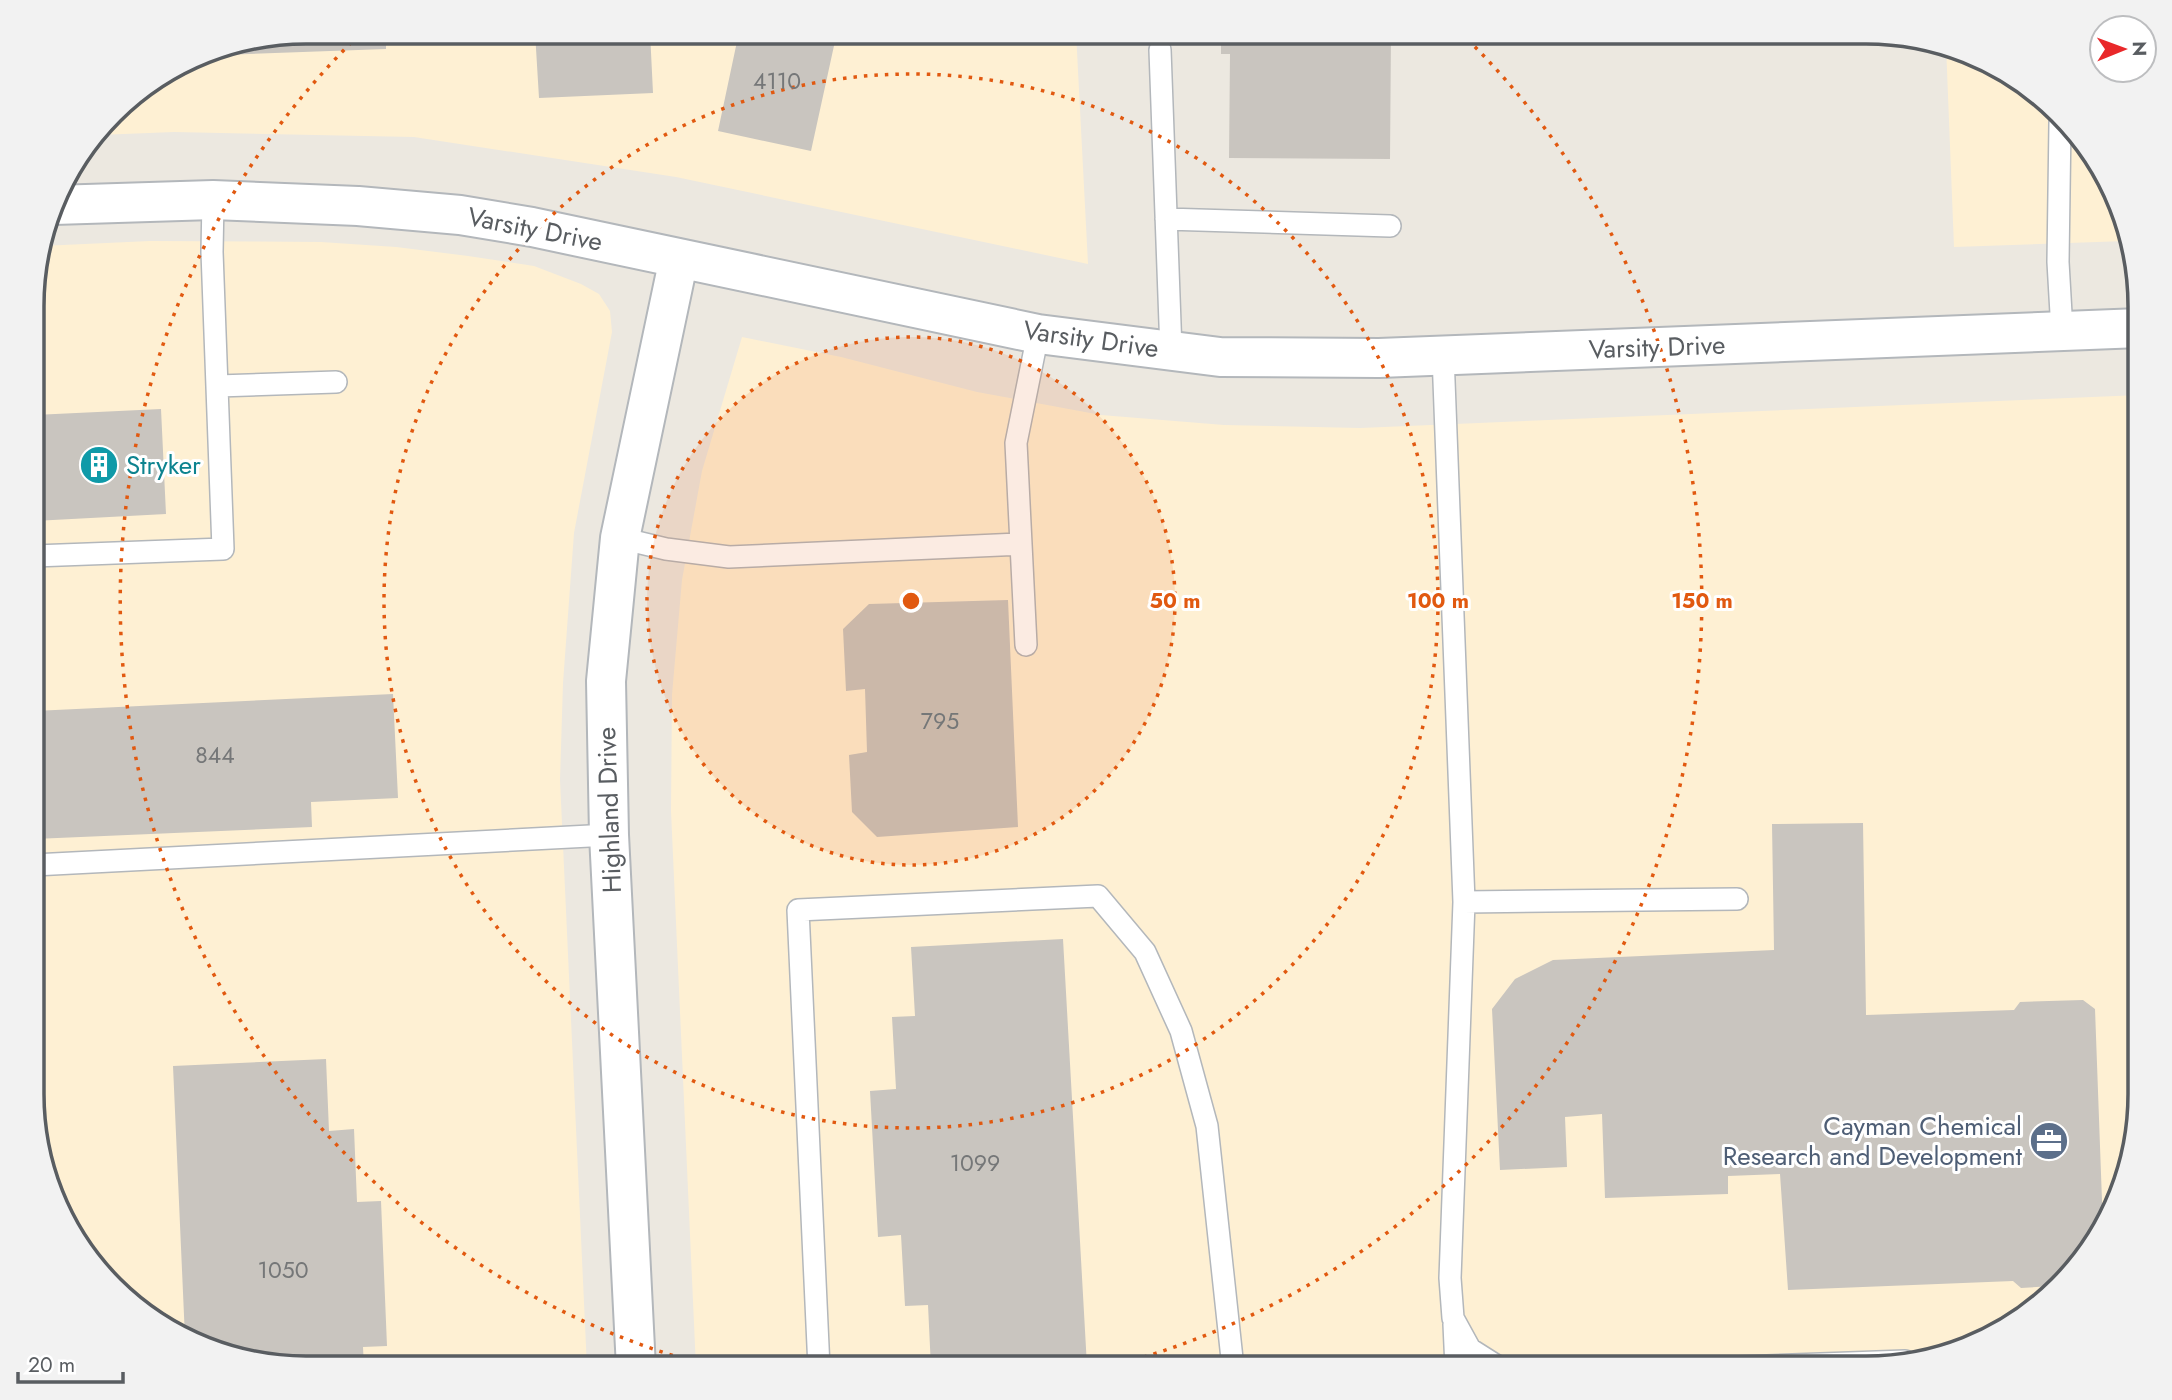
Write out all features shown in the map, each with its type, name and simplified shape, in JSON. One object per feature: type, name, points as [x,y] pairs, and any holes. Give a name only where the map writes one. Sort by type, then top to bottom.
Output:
[{"type":"street","name":"Varsity Drive","points":[[65,205],[213,200],[358,206],[460,215],[532,227],[1038,334],[1220,357],[1379,358],[2128,328]]},
{"type":"street","name":"Highland Drive","points":[[635,1356],[609,835],[606,681],[620,538],[679,258]]},
{"type":"lane","points":[[1160,50],[1171,351]]},
{"type":"lane","points":[[2060,130],[2058,262],[2062,331]]},
{"type":"lane","points":[[44,556],[223,549],[212,252],[213,200]]},
{"type":"lane","points":[[1166,219],[1390,226]]},
{"type":"lane","points":[[1026,645],[1016,443],[1038,334]]},
{"type":"lane","points":[[1444,355],[1464,902],[1450,1278],[1455,1356]]},
{"type":"lane","points":[[218,386],[336,382]]},
{"type":"lane","points":[[620,538],[666,549],[729,557],[1021,544]]},
{"type":"lane","points":[[44,864],[609,835]]},
{"type":"lane","points":[[818,1356],[798,910],[1098,896],[1144,951],[1181,1031],[1207,1126],[1232,1356]]},
{"type":"lane","points":[[1464,902],[1737,899]]},
{"type":"lane","points":[[1453,1318],[1470,1349],[1481,1356]]},
{"type":"shaded area","points":[[289,44],[1077,44],[1088,264],[676,177],[414,137],[174,132],[108,135],[146,98],[190,71],[238,53]]},
{"type":"shaded area","points":[[1946,57],[1982,71],[2012,88],[2039,109],[2063,133],[2084,160],[2101,190],[2120,241],[1954,247]]},
{"type":"shaded area","points":[[150,241],[321,242],[396,247],[534,266],[599,294],[610,311],[612,332],[574,533],[563,683],[560,780],[586,1356],[289,1356],[238,1347],[190,1329],[146,1302],[98,1254],[71,1210],[53,1162],[44,1111],[44,289],[51,246]]},
{"type":"shaded area","points":[[742,337],[841,357],[977,392],[1101,415],[1224,425],[1360,428],[2128,396],[2128,1111],[2119,1162],[2093,1225],[2063,1267],[2039,1291],[2012,1312],[1982,1329],[1950,1342],[1883,1356],[695,1356],[671,811],[672,695],[682,580],[702,471]]},
{"type":"building","points":[[289,44],[386,44],[386,49],[233,55]]},
{"type":"building","points":[[536,44],[651,44],[653,93],[539,98]]},
{"type":"building","points":[[736,44],[834,44],[811,151],[718,131]]},
{"type":"building","points":[[1221,44],[1391,44],[1390,159],[1229,158],[1230,54],[1221,54]]},
{"type":"building","name":"Stryker","points":[[161,409],[166,514],[44,520],[44,415]]},
{"type":"building","points":[[1008,600],[1018,827],[877,837],[852,812],[849,755],[867,752],[865,689],[846,691],[843,629],[869,604]]},
{"type":"building","points":[[393,694],[398,798],[311,802],[312,827],[44,839],[44,711]]},
{"type":"building","points":[[1863,823],[1866,1015],[2014,1010],[2020,1002],[2083,1000],[2095,1009],[2102,1207],[2074,1254],[2043,1287],[2021,1288],[2013,1281],[1788,1290],[1780,1174],[1728,1176],[1728,1194],[1605,1198],[1602,1114],[1565,1117],[1567,1167],[1500,1170],[1492,1009],[1515,979],[1553,960],[1774,950],[1772,824]]},
{"type":"building","points":[[1063,939],[1086,1356],[930,1356],[928,1305],[905,1306],[901,1235],[878,1237],[870,1091],[896,1089],[892,1017],[915,1016],[911,947]]},
{"type":"building","points":[[326,1059],[329,1131],[354,1129],[357,1202],[381,1201],[387,1346],[363,1347],[363,1356],[289,1356],[238,1347],[184,1326],[173,1066]]},
{"type":"place","name":"Stryker","points":[[99,465]]},
{"type":"place","name":"Cayman Chemical Research and Development","points":[[2049,1141]]}]
